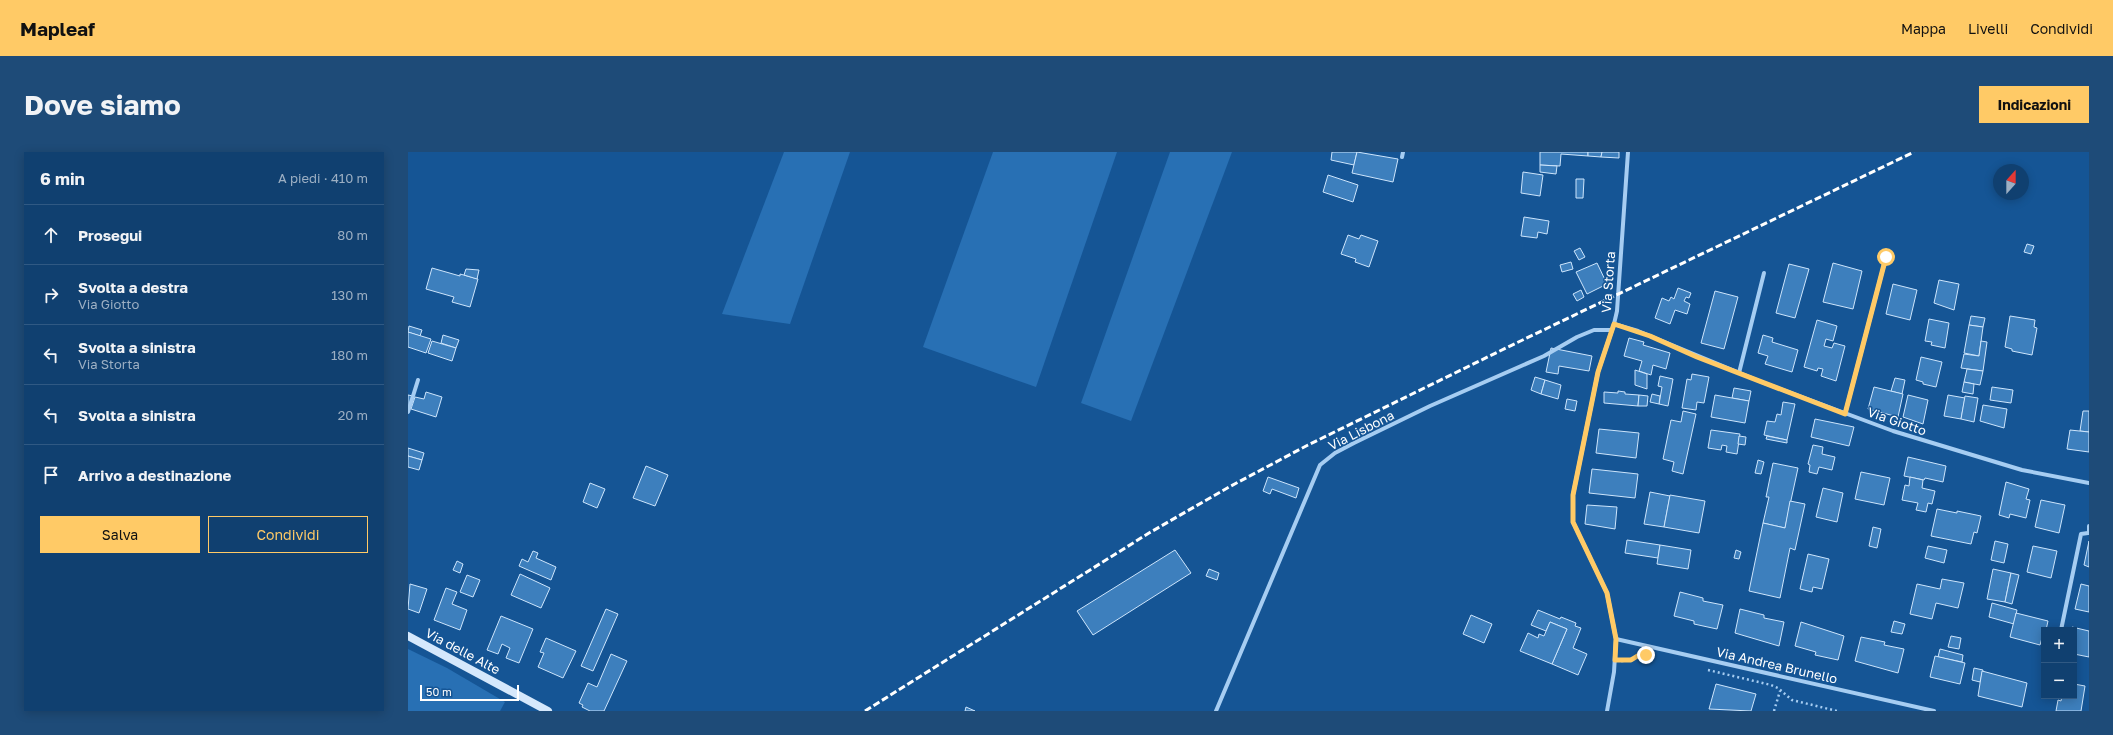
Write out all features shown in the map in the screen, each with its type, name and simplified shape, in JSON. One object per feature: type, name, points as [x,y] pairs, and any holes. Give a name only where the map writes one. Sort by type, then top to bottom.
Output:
[{"type":"street","name":"Via Storta","points":[[1607,711],[1614,672],[1616,639],[1607,593],[1580,540],[1573,522],[1573,495],[1598,372],[1614,324],[1628,152]]},
{"type":"street","points":[[1845,414],[1886,257]]},
{"type":"street","points":[[1739,373],[1764,273]]},
{"type":"street","name":"Via Giotto","points":[[1614,324],[1644,333],[1739,373],[1845,414],[1958,452],[2022,470],[2089,483]]},
{"type":"street","name":"Via Lisbona","points":[[1216,711],[1320,465],[1335,452],[1430,406],[1544,356],[1576,336],[1594,330],[1612,330]]},
{"type":"street","points":[[408,412],[418,380]]},
{"type":"street","points":[[2062,627],[2081,534],[2088,533],[2089,526]]},
{"type":"street","name":"Via delle Alte","points":[[408,636],[548,711]]},
{"type":"street","name":"Via Andrea Brunello","points":[[1616,639],[1934,711]]},
{"type":"path","points":[[1615,660],[1631,660],[1639,655],[1646,655]]},
{"type":"path","points":[[1705,669],[1771,685],[1792,700],[1837,711]]},
{"type":"path","points":[[1774,711],[1780,691]]},
{"type":"shaded area","points":[[784,152],[850,152],[790,324],[722,314]]},
{"type":"shaded area","points":[[993,152],[1117,152],[1036,387],[923,347]]},
{"type":"shaded area","points":[[1170,152],[1232,152],[1131,421],[1081,403]]},
{"type":"shaded area","points":[[408,649],[447,668],[505,702],[500,711],[408,711]]},
{"type":"building","points":[[1332,152],[1357,152],[1354,165],[1331,160]]},
{"type":"building","points":[[1357,152],[1398,159],[1393,182],[1352,173]]},
{"type":"building","points":[[1540,152],[1588,152],[1588,156],[1561,154],[1560,166],[1540,165]]},
{"type":"building","points":[[1588,152],[1602,152],[1601,157],[1588,156]]},
{"type":"building","points":[[1602,152],[1619,152],[1619,158],[1601,157]]},
{"type":"building","points":[[1540,165],[1557,166],[1556,174],[1540,172]]},
{"type":"building","points":[[1523,172],[1543,175],[1540,196],[1521,193]]},
{"type":"building","points":[[1328,175],[1358,185],[1353,202],[1323,192]]},
{"type":"building","points":[[1576,179],[1584,179],[1583,198],[1576,198]]},
{"type":"building","points":[[1524,217],[1549,221],[1547,234],[1538,232],[1537,238],[1521,236]]},
{"type":"building","points":[[1348,235],[1359,239],[1361,235],[1378,241],[1369,267],[1355,262],[1356,259],[1341,254]]},
{"type":"building","points":[[2027,244],[2034,246],[2031,254],[2024,252]]},
{"type":"building","points":[[1580,248],[1585,257],[1579,260],[1574,251]]},
{"type":"building","points":[[1571,262],[1573,269],[1562,272],[1560,265]]},
{"type":"building","points":[[1597,263],[1607,284],[1587,294],[1576,272]]},
{"type":"building","points":[[1833,263],[1862,271],[1853,309],[1823,302]]},
{"type":"building","points":[[1789,264],[1809,269],[1795,318],[1776,313]]},
{"type":"building","points":[[432,268],[460,276],[460,274],[478,279],[470,307],[452,302],[454,297],[426,289]]},
{"type":"building","points":[[466,269],[479,270],[477,279],[464,275]]},
{"type":"building","points":[[1939,280],[1959,284],[1954,310],[1934,303]]},
{"type":"building","points":[[1893,284],[1917,290],[1910,320],[1886,314]]},
{"type":"building","points":[[1678,288],[1691,293],[1689,298],[1686,297],[1684,301],[1690,304],[1687,314],[1675,310],[1670,324],[1655,318],[1662,298],[1669,301],[1671,297],[1674,299]]},
{"type":"building","points":[[1581,290],[1584,297],[1577,301],[1573,294]]},
{"type":"building","points":[[1715,291],[1738,297],[1724,349],[1701,343]]},
{"type":"building","points":[[1971,316],[1985,318],[1983,327],[1969,325]]},
{"type":"building","points":[[2010,316],[2035,320],[2034,327],[2037,328],[2032,355],[2012,351],[2012,349],[2005,347]]},
{"type":"building","points":[[1929,319],[1949,323],[1945,348],[1931,345],[1932,342],[1925,341]]},
{"type":"building","points":[[1817,320],[1837,326],[1833,341],[1826,339],[1824,346],[1832,348],[1834,343],[1845,346],[1836,381],[1821,376],[1823,369],[1818,368],[1817,371],[1804,367]]},
{"type":"building","points":[[1969,325],[1983,327],[1979,356],[1964,353]]},
{"type":"building","points":[[409,326],[422,330],[420,336],[408,332]]},
{"type":"building","points":[[408,332],[431,339],[426,353],[408,347]]},
{"type":"building","points":[[443,335],[459,340],[456,348],[441,343]]},
{"type":"building","points":[[1763,335],[1773,338],[1772,342],[1798,350],[1792,372],[1765,364],[1768,356],[1758,353]]},
{"type":"building","points":[[1629,338],[1644,342],[1643,345],[1670,353],[1666,369],[1653,365],[1651,375],[1639,371],[1642,361],[1624,356]]},
{"type":"building","points":[[432,341],[456,348],[452,361],[428,353]]},
{"type":"building","points":[[1981,341],[1987,342],[1983,371],[1961,368],[1964,354],[1979,356]]},
{"type":"building","points":[[1551,348],[1592,356],[1589,371],[1559,366],[1558,374],[1546,372]]},
{"type":"building","points":[[1921,357],[1942,362],[1936,387],[1923,384],[1923,382],[1916,380]]},
{"type":"building","points":[[1967,369],[1983,371],[1980,385],[1964,382]]},
{"type":"building","points":[[1635,370],[1647,374],[1647,389],[1635,385]]},
{"type":"building","points":[[1692,374],[1709,377],[1704,403],[1697,402],[1696,410],[1682,408],[1687,379],[1691,380]]},
{"type":"building","points":[[1660,376],[1673,379],[1668,406],[1659,404],[1662,387],[1658,386]]},
{"type":"building","points":[[1535,377],[1545,380],[1541,394],[1531,390]]},
{"type":"building","points":[[1895,378],[1905,380],[1902,394],[1891,391]]},
{"type":"building","points":[[1545,380],[1561,385],[1558,399],[1541,394]]},
{"type":"building","points":[[1964,382],[1974,384],[1973,394],[1962,392]]},
{"type":"building","points":[[1874,387],[1903,394],[1898,417],[1868,409]]},
{"type":"building","points":[[1992,387],[2013,390],[2011,403],[1990,400]]},
{"type":"building","points":[[1734,388],[1751,391],[1749,401],[1732,398]]},
{"type":"building","points":[[1618,391],[1625,392],[1625,394],[1639,395],[1638,406],[1604,403],[1604,392],[1618,393]]},
{"type":"building","points":[[426,392],[442,397],[436,417],[411,409],[415,397],[424,399]]},
{"type":"building","points":[[1652,394],[1660,396],[1659,404],[1650,402]]},
{"type":"building","points":[[408,395],[413,396],[408,409]]},
{"type":"building","points":[[1639,395],[1648,396],[1647,406],[1638,406]]},
{"type":"building","points":[[1715,395],[1749,401],[1745,423],[1711,417]]},
{"type":"building","points":[[1908,395],[1928,400],[1923,424],[1903,417]]},
{"type":"building","points":[[1948,395],[1965,398],[1961,419],[1944,416]]},
{"type":"building","points":[[1965,396],[1978,398],[1974,422],[1961,419]]},
{"type":"building","points":[[1567,399],[1577,401],[1575,411],[1565,409]]},
{"type":"building","points":[[1783,402],[1795,404],[1787,440],[1764,435],[1767,421],[1775,422],[1777,414],[1781,415]]},
{"type":"building","points":[[1983,405],[2007,409],[2004,428],[1980,421]]},
{"type":"building","points":[[1683,411],[1696,414],[1683,474],[1672,471],[1674,462],[1663,459],[1671,420],[1681,422]]},
{"type":"building","points":[[2083,411],[2089,411],[2089,432],[2080,431]]},
{"type":"building","points":[[1815,419],[1854,427],[1849,446],[1811,437]]},
{"type":"building","points":[[1599,429],[1639,433],[1636,458],[1596,453]]},
{"type":"building","points":[[1711,430],[1740,434],[1737,454],[1726,452],[1727,446],[1722,445],[1721,450],[1708,448]]},
{"type":"building","points":[[2070,430],[2089,432],[2089,452],[2067,449]]},
{"type":"building","points":[[1739,436],[1746,437],[1745,445],[1738,444]]},
{"type":"building","points":[[1767,436],[1787,440],[1787,443],[1766,439]]},
{"type":"building","points":[[1813,445],[1823,447],[1822,454],[1835,457],[1832,470],[1819,467],[1817,474],[1809,472],[1810,465],[1808,464]]},
{"type":"building","points":[[408,448],[424,453],[422,460],[408,456]]},
{"type":"building","points":[[408,456],[422,460],[419,470],[408,467]]},
{"type":"building","points":[[1908,457],[1946,466],[1943,482],[1925,478],[1924,480],[1904,476]]},
{"type":"building","points":[[1758,460],[1764,462],[1761,474],[1755,473]]},
{"type":"building","points":[[1773,463],[1798,468],[1785,528],[1763,523],[1769,497],[1766,497]]},
{"type":"building","points":[[646,466],[668,475],[655,506],[633,498]]},
{"type":"building","points":[[1592,469],[1638,474],[1635,498],[1589,493]]},
{"type":"building","points":[[1861,472],[1890,478],[1884,505],[1855,499]]},
{"type":"building","points":[[1268,477],[1299,488],[1296,498],[1272,489],[1270,494],[1263,491]]},
{"type":"building","points":[[1910,477],[1923,480],[1922,488],[1935,491],[1932,504],[1928,503],[1926,512],[1916,510],[1918,503],[1902,500],[1905,485],[1909,486]]},
{"type":"building","points":[[2006,482],[2029,489],[2026,499],[2030,500],[2026,518],[2010,514],[2009,518],[1999,515]]},
{"type":"building","points":[[590,483],[605,489],[597,508],[583,502]]},
{"type":"building","points":[[1823,488],[1843,493],[1837,522],[1816,517]]},
{"type":"building","points":[[1650,492],[1670,496],[1664,527],[1644,524]]},
{"type":"building","points":[[1670,495],[1705,501],[1699,533],[1664,527]]},
{"type":"building","points":[[2041,500],[2065,505],[2059,533],[2035,527]]},
{"type":"building","points":[[1790,501],[1805,504],[1795,550],[1790,548],[1780,598],[1749,591],[1763,523],[1785,528]]},
{"type":"building","points":[[1587,505],[1617,507],[1615,529],[1585,524]]},
{"type":"building","points":[[1937,509],[1981,516],[1977,533],[1974,532],[1971,544],[1931,536]]},
{"type":"building","points":[[1873,527],[1881,529],[1877,548],[1869,546]]},
{"type":"building","points":[[1627,540],[1660,545],[1658,558],[1625,553]]},
{"type":"building","points":[[1995,541],[2008,544],[2004,563],[1991,560]]},
{"type":"building","points":[[2089,541],[2089,567],[2084,565]]},
{"type":"building","points":[[1660,545],[1691,550],[1688,569],[1657,564]]},
{"type":"building","points":[[1928,546],[1947,550],[1944,563],[1925,558]]},
{"type":"building","points":[[2033,546],[2057,551],[2051,578],[2027,572]]},
{"type":"building","points":[[1175,550],[1191,573],[1093,635],[1077,611]]},
{"type":"building","points":[[1736,550],[1741,552],[1739,559],[1734,558]]},
{"type":"building","points":[[533,551],[538,553],[536,558],[556,567],[551,580],[519,566],[522,559],[528,562]]},
{"type":"building","points":[[1808,554],[1829,559],[1822,589],[1813,587],[1812,592],[1800,589]]},
{"type":"building","points":[[457,561],[463,564],[460,573],[453,570]]},
{"type":"building","points":[[1209,569],[1219,573],[1217,580],[1206,576]]},
{"type":"building","points":[[1993,569],[2011,573],[2005,602],[1987,599]]},
{"type":"building","points":[[2011,573],[2019,575],[2012,604],[2005,602]]},
{"type":"building","points":[[520,574],[550,588],[541,608],[511,595]]},
{"type":"building","points":[[467,575],[480,580],[473,597],[460,592]]},
{"type":"building","points":[[1942,579],[1964,583],[1958,608],[1936,603],[1932,619],[1910,614],[1917,584],[1940,589]]},
{"type":"building","points":[[410,584],[427,589],[419,613],[408,609]]},
{"type":"building","points":[[2081,584],[2089,586],[2089,612],[2075,609]]},
{"type":"building","points":[[446,588],[457,592],[452,604],[467,610],[460,630],[434,620]]},
{"type":"building","points":[[1680,592],[1703,598],[1703,601],[1723,605],[1717,629],[1694,624],[1694,621],[1674,616]]},
{"type":"building","points":[[1992,603],[2017,610],[2014,624],[1989,617]]},
{"type":"building","points":[[606,609],[618,614],[593,671],[581,666]]},
{"type":"building","points":[[1740,609],[1764,615],[1764,618],[1784,622],[1779,646],[1735,633]]},
{"type":"building","points":[[1538,610],[1560,619],[1561,617],[1576,623],[1575,626],[1581,628],[1573,648],[1587,654],[1578,675],[1552,664],[1567,629],[1550,622],[1546,631],[1531,625]]},
{"type":"building","points":[[2016,613],[2048,621],[2047,627],[2041,627],[2040,645],[2010,637]]},
{"type":"building","points":[[1471,615],[1492,624],[1484,643],[1463,634]]},
{"type":"building","points":[[501,616],[533,629],[519,663],[506,658],[510,648],[502,644],[498,654],[487,650]]},
{"type":"building","points":[[1894,621],[1905,624],[1902,634],[1891,632]]},
{"type":"building","points":[[1550,622],[1567,629],[1552,664],[1520,651],[1528,633],[1538,638],[1539,634],[1544,636]]},
{"type":"building","points":[[1801,622],[1844,636],[1838,660],[1815,655],[1816,652],[1795,646]]},
{"type":"building","points":[[2077,628],[2089,631],[2089,657],[2077,655]]},
{"type":"building","points":[[1951,636],[1961,638],[1959,649],[1948,647]]},
{"type":"building","points":[[1861,637],[1885,642],[1884,645],[1904,649],[1898,673],[1855,661]]},
{"type":"building","points":[[546,638],[576,651],[563,678],[538,667],[544,653],[540,652]]},
{"type":"building","points":[[1940,649],[1963,655],[1962,662],[1938,657]]},
{"type":"building","points":[[611,654],[627,661],[604,711],[590,711],[582,707],[583,705],[579,703],[588,683],[597,687]]},
{"type":"building","points":[[1935,656],[1965,663],[1960,684],[1930,677]]},
{"type":"building","points":[[1974,668],[1983,670],[1980,682],[1972,680]]},
{"type":"building","points":[[1982,671],[2027,683],[2022,707],[1978,696]]},
{"type":"building","points":[[1716,684],[1756,694],[1751,711],[1709,709]]},
{"type":"building","points":[[2077,685],[2085,686],[2081,711],[2056,711],[2058,700],[2061,701],[2061,699],[2077,699]]},
{"type":"building","points":[[966,707],[975,711],[965,711]]},
{"type":"railway","points":[[865,711],[1149,533],[1229,487],[1308,445],[1508,347],[1914,152]]},
{"type":"route","points":[[1646,655],[1639,655],[1631,660],[1615,660],[1616,639],[1607,593],[1580,540],[1573,522],[1573,495],[1584,438],[1598,372],[1614,324],[1650,336],[1697,357],[1845,414],[1886,257]]}]
